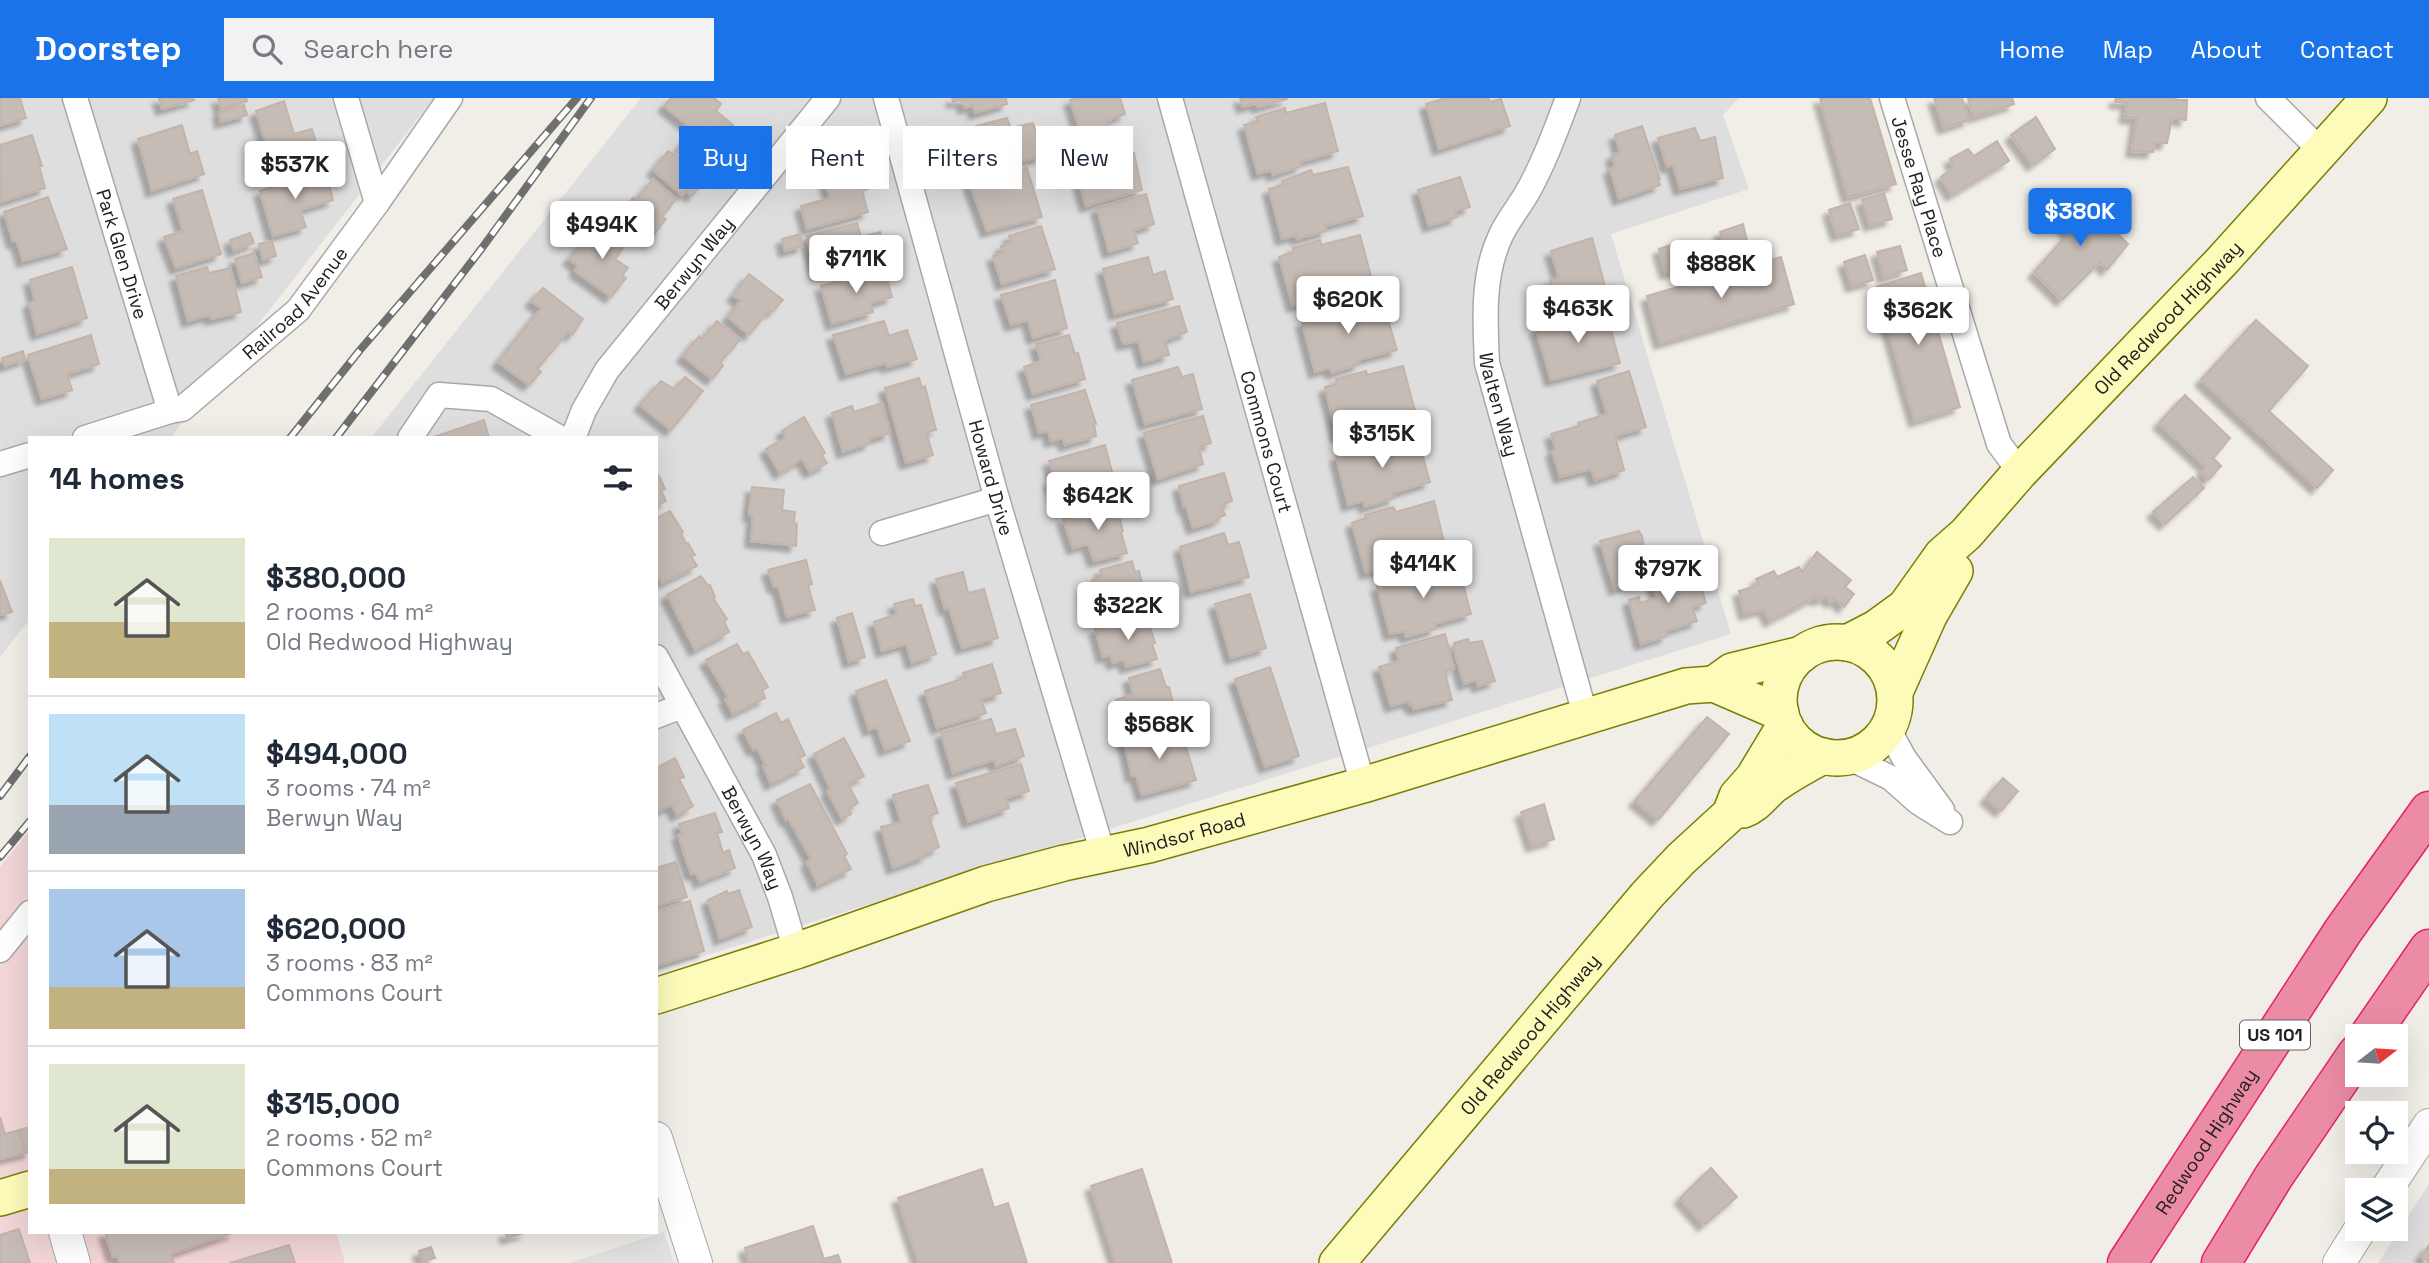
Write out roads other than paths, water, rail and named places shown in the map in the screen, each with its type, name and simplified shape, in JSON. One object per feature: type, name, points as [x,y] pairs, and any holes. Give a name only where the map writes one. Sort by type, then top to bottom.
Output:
[{"type":"highway","name":"Redwood Highway","points":[[2127,1263],[2343,931],[2429,811]]},
{"type":"highway","points":[[2378,1024],[2429,949]]},
{"type":"highway","points":[[2221,1263],[2274,1176],[2345,1072]]},
{"type":"main road","name":"Old Redwood Highway","points":[[1847,643],[1876,628],[1905,607],[1942,555],[1966,534],[2020,472],[2222,261],[2369,98]]},
{"type":"main road","name":"Old Redwood Highway","points":[[1895,692],[1929,615],[1957,567],[1966,534]]},
{"type":"main road","points":[[1831,642],[1847,643],[1864,648],[1879,659],[1889,674],[1895,692],[1895,707],[1881,738],[1866,750],[1836,757],[1808,750],[1795,739],[1783,719],[1780,697],[1783,680],[1790,666],[1802,654],[1831,642]]},
{"type":"main road","name":"Windsor Road","points":[[658,995],[796,951],[986,884],[1149,845],[1363,785],[1686,686],[1714,684],[1732,671],[1802,654]]},
{"type":"main road","points":[[1714,684],[1783,719]]},
{"type":"main road","name":"Old Redwood Highway","points":[[1730,814],[1737,796],[1753,778],[1783,719]]},
{"type":"main road","name":"Old Redwood Highway","points":[[1337,1263],[1647,895],[1681,859],[1730,814],[1752,807],[1782,780],[1836,757]]},
{"type":"main road","points":[[0,1198],[28,1190]]},
{"type":"street","name":"Park Glen Drive","points":[[75,98],[170,411]]},
{"type":"street","points":[[346,98],[377,202]]},
{"type":"street","name":"Railroad Avenue","points":[[91,436],[182,409],[298,310],[450,98]]},
{"type":"street","name":"Berwyn Way","points":[[574,436],[584,410],[607,370],[828,98]]},
{"type":"street","name":"Howard Drive","points":[[886,98],[997,499],[1103,854]]},
{"type":"street","name":"Commons Court","points":[[1170,98],[1363,785]]},
{"type":"street","name":"Walten Way","points":[[1568,98],[1551,143],[1528,191],[1500,235],[1489,274],[1484,317],[1487,363],[1586,718]]},
{"type":"street","name":"Jesse Ray Place","points":[[1892,98],[1999,444],[2020,472]]},
{"type":"street","points":[[2267,98],[2322,152]]},
{"type":"street","points":[[411,436],[439,395],[491,399],[556,436]]},
{"type":"street","points":[[0,464],[28,456]]},
{"type":"street","points":[[882,533],[997,499]]},
{"type":"street","name":"Berwyn Way","points":[[658,661],[764,855],[796,951]]},
{"type":"street","points":[[658,715],[682,706]]},
{"type":"street","points":[[1836,757],[1891,778],[1918,802],[1950,822],[1903,758],[1887,727]]},
{"type":"street","points":[[0,950],[28,915]]},
{"type":"street","points":[[2394,1178],[2429,1125]]},
{"type":"street","points":[[658,1144],[696,1263]]},
{"type":"street","points":[[66,1234],[75,1263]]},
{"type":"street","points":[[2339,1263],[2353,1241]]},
{"type":"railway","points":[[292,436],[360,350],[577,98]]},
{"type":"railway","points":[[338,436],[482,248],[591,98]]},
{"type":"railway","points":[[0,796],[28,759]]},
{"type":"railway","points":[[0,857],[28,823]]}]
